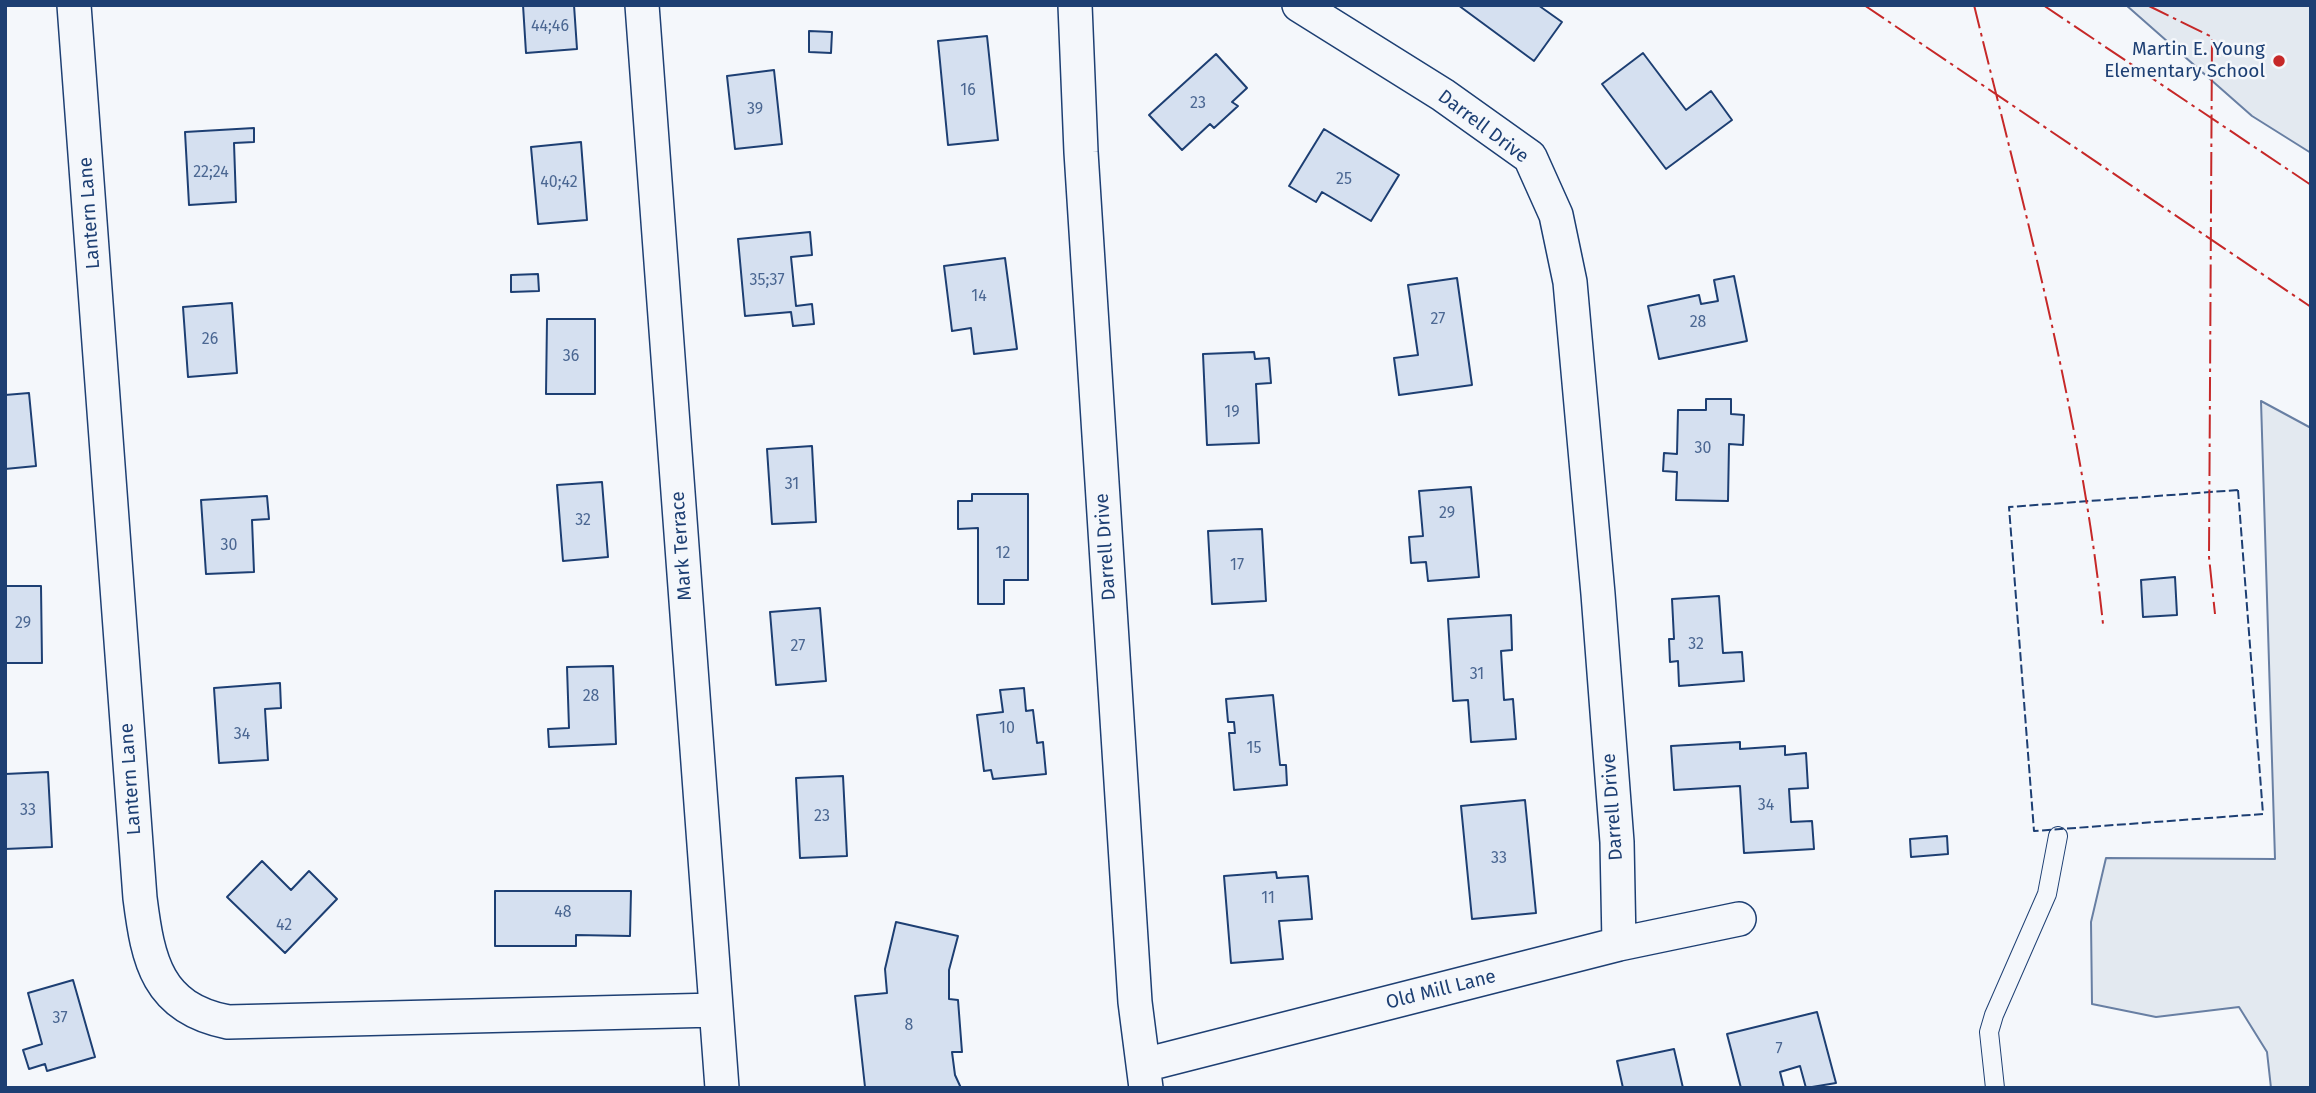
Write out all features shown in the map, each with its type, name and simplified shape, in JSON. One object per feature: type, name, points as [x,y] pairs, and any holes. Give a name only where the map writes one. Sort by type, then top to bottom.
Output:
[{"type":"street","name":"Lantern Lane","points":[[74,5],[140,898],[149,955],[164,986],[198,1014],[228,1022],[716,1010]]},
{"type":"street","name":"Mark Terrace","points":[[642,5],[722,1088]]},
{"type":"street","name":"Darrell Drive","points":[[1075,5],[1081,152],[1134,988],[1145,1076]]},
{"type":"street","name":"Darrell Drive","points":[[1299,5],[1443,96],[1530,157],[1556,215],[1570,282],[1598,594],[1617,842],[1619,944]]},
{"type":"street","name":"Old Mill Lane","points":[[1145,1076],[1619,944],[1739,919]]},
{"type":"lane","points":[[1995,1088],[1989,1032],[1994,1014],[2047,894],[2058,836]]},
{"type":"shaded area","points":[[2126,5],[2311,5],[2311,153],[2252,116]]},
{"type":"shaded area","points":[[2261,401],[2311,428],[2311,1088],[2271,1088],[2267,1052],[2239,1007],[2156,1017],[2092,1004],[2091,922],[2106,858],[2275,859]]},
{"type":"building","points":[[523,5],[574,5],[577,49],[526,53]]},
{"type":"building","points":[[1458,5],[1538,5],[1562,22],[1534,61]]},
{"type":"building","points":[[809,31],[832,32],[831,53],[809,52]]},
{"type":"building","points":[[987,36],[998,140],[948,145],[938,41]]},
{"type":"building","points":[[1643,53],[1686,110],[1711,91],[1732,120],[1666,169],[1602,84]]},
{"type":"building","points":[[1216,54],[1247,88],[1232,102],[1238,106],[1214,128],[1210,124],[1182,150],[1149,115]]},
{"type":"building","points":[[774,70],[782,144],[735,149],[727,76]]},
{"type":"building","points":[[254,128],[254,142],[234,143],[236,202],[189,205],[185,132]]},
{"type":"building","points":[[1324,129],[1399,175],[1371,221],[1322,192],[1316,202],[1289,186]]},
{"type":"building","points":[[581,142],[587,220],[538,224],[531,147]]},
{"type":"building","points":[[810,232],[812,255],[791,257],[796,306],[812,304],[814,324],[793,326],[791,312],[745,316],[738,239]]},
{"type":"building","points":[[1005,258],[1017,349],[974,354],[971,328],[952,331],[944,266]]},
{"type":"building","points":[[538,274],[539,291],[511,292],[511,275]]},
{"type":"building","points":[[1734,276],[1747,341],[1659,359],[1648,306],[1699,295],[1701,304],[1718,301],[1714,280]]},
{"type":"building","points":[[1457,278],[1472,385],[1399,395],[1394,358],[1418,355],[1408,285]]},
{"type":"building","points":[[232,303],[237,373],[188,377],[183,307]]},
{"type":"building","points":[[547,319],[595,319],[595,394],[546,394]]},
{"type":"building","points":[[1254,352],[1255,359],[1269,358],[1271,383],[1256,384],[1259,443],[1207,445],[1203,354]]},
{"type":"building","points":[[29,393],[36,466],[5,469],[5,395]]},
{"type":"building","points":[[1706,399],[1731,399],[1731,414],[1744,415],[1743,445],[1729,444],[1728,501],[1676,500],[1677,472],[1663,471],[1664,453],[1677,454],[1678,410],[1706,410]]},
{"type":"building","points":[[812,446],[816,522],[772,524],[767,449]]},
{"type":"building","points":[[602,482],[608,557],[563,561],[557,485]]},
{"type":"building","points":[[1471,487],[1479,577],[1428,581],[1426,562],[1411,563],[1409,537],[1423,536],[1419,491]]},
{"type":"building","points":[[972,494],[1028,494],[1028,580],[1004,580],[1004,604],[978,604],[978,528],[958,529],[958,501],[972,501]]},
{"type":"building","points":[[267,496],[269,519],[252,520],[254,572],[206,574],[201,500]]},
{"type":"building","points":[[1262,529],[1266,601],[1212,604],[1208,531]]},
{"type":"building","points":[[2175,577],[2177,615],[2143,617],[2141,580]]},
{"type":"building","points":[[5,586],[41,586],[42,663],[5,663]]},
{"type":"building","points":[[1719,596],[1723,653],[1742,652],[1744,681],[1679,686],[1678,661],[1670,662],[1669,639],[1674,639],[1672,599]]},
{"type":"building","points":[[820,608],[826,681],[776,685],[770,612]]},
{"type":"building","points":[[1511,615],[1512,650],[1501,651],[1504,700],[1513,699],[1516,739],[1471,742],[1468,700],[1453,701],[1448,619]]},
{"type":"building","points":[[613,666],[616,744],[549,747],[548,729],[569,728],[567,667]]},
{"type":"building","points":[[280,683],[281,708],[265,709],[268,760],[219,763],[214,688]]},
{"type":"building","points":[[1024,688],[1026,711],[1033,710],[1037,743],[1043,742],[1046,774],[993,779],[991,770],[984,771],[977,715],[1003,712],[1000,690]]},
{"type":"building","points":[[1273,695],[1280,765],[1286,765],[1287,785],[1234,790],[1229,733],[1235,733],[1234,722],[1228,722],[1226,699]]},
{"type":"building","points":[[1740,742],[1740,749],[1785,746],[1785,755],[1806,753],[1808,788],[1789,789],[1791,822],[1812,821],[1814,849],[1744,853],[1740,786],[1674,790],[1671,746]]},
{"type":"building","points":[[48,772],[52,847],[5,849],[5,774]]},
{"type":"building","points":[[843,776],[847,856],[800,858],[796,778]]},
{"type":"building","points":[[1525,800],[1536,913],[1472,919],[1461,806]]},
{"type":"building","points":[[1947,836],[1948,854],[1911,857],[1910,839]]},
{"type":"building","points":[[262,861],[291,890],[309,871],[337,899],[285,953],[227,897]]},
{"type":"building","points":[[1276,872],[1277,878],[1308,876],[1312,919],[1279,921],[1283,959],[1231,963],[1224,876]]},
{"type":"building","points":[[495,891],[631,891],[630,936],[576,935],[576,946],[495,946]]},
{"type":"building","points":[[896,922],[958,936],[949,970],[949,999],[958,1000],[962,1052],[952,1052],[955,1075],[961,1088],[865,1087],[855,996],[887,993],[885,969]]},
{"type":"building","points":[[73,980],[95,1057],[47,1071],[45,1064],[29,1069],[23,1050],[42,1044],[28,993]]},
{"type":"building","points":[[1817,1012],[1836,1083],[1806,1088],[1800,1066],[1780,1072],[1784,1088],[1741,1088],[1727,1034]]},
{"type":"building","points":[[1674,1049],[1683,1088],[1623,1088],[1617,1061]]},
{"type":"fence","points":[[2238,490],[2263,814],[2034,831],[2009,507],[2238,490]]},
{"type":"power","points":[[1864,5],[2311,307]]},
{"type":"power","points":[[1974,5],[2066,390],[2081,467],[2103,624]]},
{"type":"power","points":[[2043,5],[2311,185]]},
{"type":"power","points":[[2147,5],[2212,37],[2209,557],[2215,614]]},
{"type":"place","name":"Martin E. Young Elementary School","points":[[2279,61]]}]
